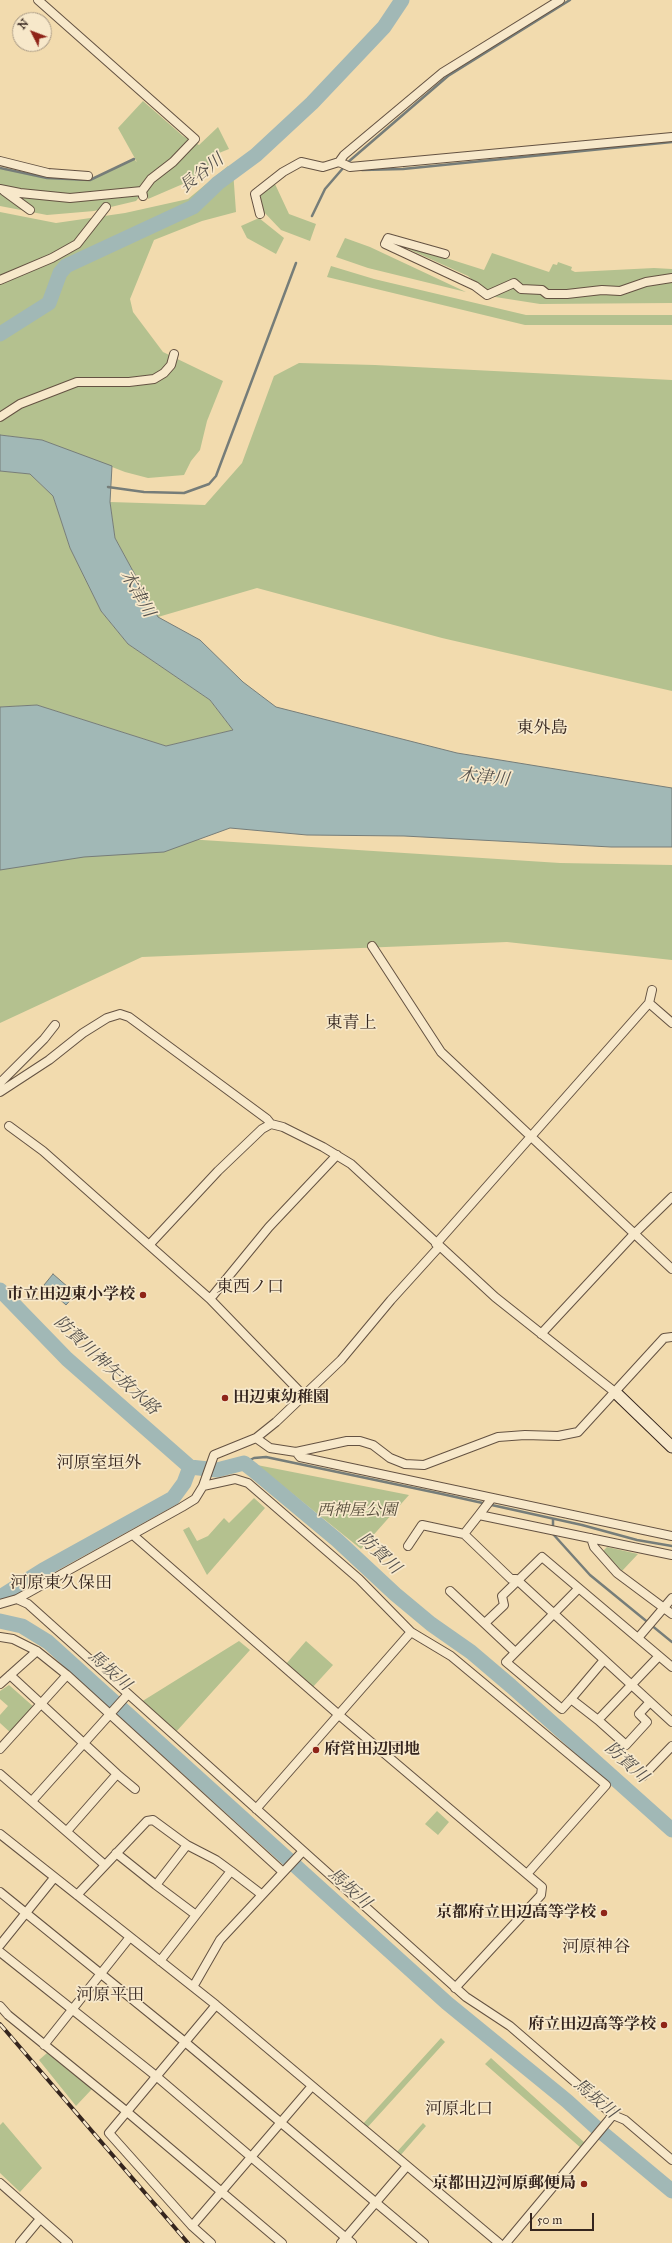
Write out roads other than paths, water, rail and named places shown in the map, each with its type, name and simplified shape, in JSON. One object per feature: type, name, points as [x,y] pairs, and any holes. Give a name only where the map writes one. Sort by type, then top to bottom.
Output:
[{"type":"street","points":[[0,188],[70,198],[143,193],[151,179],[173,162],[194,139],[38,0]]},
{"type":"street","points":[[260,214],[255,194],[283,172],[301,162],[323,167],[339,162],[344,155],[442,73],[560,0]]},
{"type":"street","points":[[339,162],[350,167],[672,138]]},
{"type":"street","points":[[0,161],[48,173],[88,176]]},
{"type":"street","points":[[0,188],[30,210]]},
{"type":"street","points":[[0,280],[52,258],[77,244],[106,207]]},
{"type":"street","points":[[445,254],[388,238],[385,244],[475,286],[488,295],[514,283],[521,289],[542,290],[547,294],[567,294],[602,290],[620,291],[646,282],[672,278]]},
{"type":"street","points":[[0,417],[20,404],[77,382],[129,382],[154,379],[164,373],[171,366],[174,354]]},
{"type":"street","points":[[372,946],[441,1052],[672,1269]]},
{"type":"street","points":[[0,1604],[17,1598],[195,1498],[204,1482],[214,1455],[256,1438],[304,1396],[341,1360],[390,1300],[530,1137],[649,1003],[652,990]]},
{"type":"street","points":[[649,1003],[672,1023]]},
{"type":"street","points":[[0,1092],[107,1018],[120,1014],[129,1017],[267,1119],[271,1124],[283,1127],[351,1164],[495,1297],[616,1393],[672,1447]]},
{"type":"street","points":[[0,1083],[44,1039],[54,1025]]},
{"type":"street","points":[[150,1244],[218,1171],[262,1129],[271,1124]]},
{"type":"street","points":[[9,1126],[43,1151],[150,1244],[210,1299],[304,1396]]},
{"type":"street","points":[[210,1299],[269,1227],[337,1156]]},
{"type":"street","points":[[541,1334],[634,1234],[672,1197]]},
{"type":"street","points":[[256,1438],[270,1448],[296,1452],[348,1441],[360,1441],[372,1445],[390,1458],[405,1464],[424,1465],[498,1437],[525,1435],[558,1436],[578,1432],[616,1393],[664,1338],[672,1337]]},
{"type":"street","points":[[296,1452],[300,1457],[672,1536]]},
{"type":"street","points":[[204,1482],[235,1479],[248,1482],[359,1579],[411,1632],[451,1656],[606,1785],[527,1874]]},
{"type":"street","points":[[464,1534],[492,1498]]},
{"type":"street","points":[[479,1515],[672,1555]]},
{"type":"street","points":[[408,1546],[422,1525],[464,1534],[511,1579],[518,1581],[672,1722]]},
{"type":"street","points":[[133,1534],[339,1715],[542,1887],[541,1895],[455,1988]]},
{"type":"street","points":[[591,1538],[594,1547],[617,1573],[672,1614]]},
{"type":"street","points":[[485,1623],[504,1605],[502,1596],[542,1557],[672,1667]]},
{"type":"street","points":[[578,1589],[506,1662],[562,1709],[604,1660]]},
{"type":"street","points":[[450,1591],[515,1652]]},
{"type":"street","points":[[17,1598],[28,1604],[125,1697],[256,1809],[301,1853],[455,1988],[510,2026],[613,2115],[625,2120],[672,2160]]},
{"type":"street","points":[[638,1638],[672,1598]]},
{"type":"street","points":[[256,1809],[411,1632]]},
{"type":"street","points":[[0,1637],[13,1639],[37,1650],[112,1711],[285,1870]]},
{"type":"street","points":[[0,1684],[37,1650]]},
{"type":"street","points":[[598,1720],[659,1656]]},
{"type":"street","points":[[10,1675],[135,1790]]},
{"type":"street","points":[[0,1749],[67,1675]]},
{"type":"street","points":[[32,1801],[125,1697]]},
{"type":"street","points":[[571,1699],[626,1744],[647,1722],[639,1714],[650,1702]]},
{"type":"street","points":[[643,1776],[672,1746]]},
{"type":"street","points":[[0,1774],[105,1865]]},
{"type":"street","points":[[67,1831],[117,1774]]},
{"type":"street","points":[[77,1895],[147,1821],[153,1820],[187,1845],[216,1860],[261,1894]]},
{"type":"street","points":[[0,1834],[216,2005],[499,2243]]},
{"type":"street","points":[[156,1885],[187,1845]]},
{"type":"street","points":[[116,1853],[196,1915]]},
{"type":"street","points":[[193,1987],[220,1940],[261,1894],[301,1853]]},
{"type":"street","points":[[160,1961],[231,1871]]},
{"type":"street","points":[[0,1945],[54,1878]]},
{"type":"street","points":[[0,1892],[185,2042],[424,2243]]},
{"type":"street","points":[[44,2045],[130,1937]]},
{"type":"street","points":[[0,1952],[156,2076],[347,2241],[376,2202],[407,2166]]},
{"type":"street","points":[[211,2243],[192,2226],[109,2133],[216,2005]]},
{"type":"street","points":[[0,2006],[8,2015],[126,2111],[282,2243]]},
{"type":"street","points":[[192,2226],[312,2086]]},
{"type":"street","points":[[506,2243],[613,2115]]},
{"type":"street","points":[[0,2184],[68,2243]]},
{"type":"street","points":[[20,2243],[40,2219]]},
{"type":"water","name":"木津川","points":[[0,435],[42,440],[112,466],[110,502],[115,538],[158,617],[200,640],[243,682],[276,707],[457,753],[672,788],[672,847],[611,847],[404,836],[307,835],[230,828],[164,852],[84,857],[0,870],[0,707],[37,705],[166,746],[233,730],[210,700],[128,644],[101,611],[70,548],[53,496],[30,474],[0,471]]},
{"type":"water","points":[[53,1274],[76,1294],[66,1305],[44,1285]]},
{"type":"waterway","name":"長谷川","points":[[0,334],[49,303],[60,273],[66,266],[193,207],[218,183],[256,155],[312,103],[384,27],[402,0]]},
{"type":"waterway","points":[[347,163],[448,76],[570,0]]},
{"type":"waterway","points":[[362,170],[403,169],[672,142]]},
{"type":"waterway","points":[[0,168],[47,178],[90,180],[134,159]]},
{"type":"waterway","points":[[312,216],[325,189],[344,167]]},
{"type":"waterway","points":[[108,487],[144,492],[184,493],[209,484],[216,476],[296,263]]},
{"type":"waterway","name":"防賀川神矢放水路","points":[[0,1290],[67,1359],[190,1467]]},
{"type":"waterway","points":[[244,1463],[254,1458],[266,1457],[582,1525],[637,1540],[672,1546]]},
{"type":"waterway","name":"防賀川","points":[[190,1467],[217,1470],[244,1463],[337,1540],[395,1594],[431,1624],[471,1652],[511,1686],[672,1830]]},
{"type":"waterway","name":"防賀川","points":[[0,1597],[43,1570],[173,1498],[184,1483],[190,1467]]},
{"type":"waterway","points":[[553,1519],[553,1534],[590,1575],[672,1642]]},
{"type":"waterway","name":"馬坂川","points":[[0,1621],[22,1626],[48,1642],[447,2003],[567,2101],[600,2131],[672,2191]]},
{"type":"railway","points":[[0,2024],[188,2243]]},
{"type":"place","name":"市立田辺東小学校","points":[[143,1295]]},
{"type":"place","name":"田辺東幼稚園","points":[[225,1398]]},
{"type":"place","name":"府営田辺団地","points":[[316,1750]]},
{"type":"place","name":"京都府立田辺高等学校","points":[[604,1913]]},
{"type":"place","name":"府立田辺高等学校","points":[[664,2025]]},
{"type":"place","name":"京都田辺河原郵便局","points":[[584,2184]]},
{"type":"district","name":"東外島","points":[[542,729]]},
{"type":"district","name":"東青上","points":[[351,1024]]},
{"type":"district","name":"東西ノ口","points":[[250,1288]]},
{"type":"district","name":"河原室垣外","points":[[99,1464]]},
{"type":"district","name":"河原東久保田","points":[[61,1584]]},
{"type":"district","name":"河原神谷","points":[[596,1948]]},
{"type":"district","name":"河原平田","points":[[110,1996]]},
{"type":"district","name":"河原北口","points":[[459,2110]]},
{"type":"park label","name":"西神屋公園","points":[[357,1511]]}]
